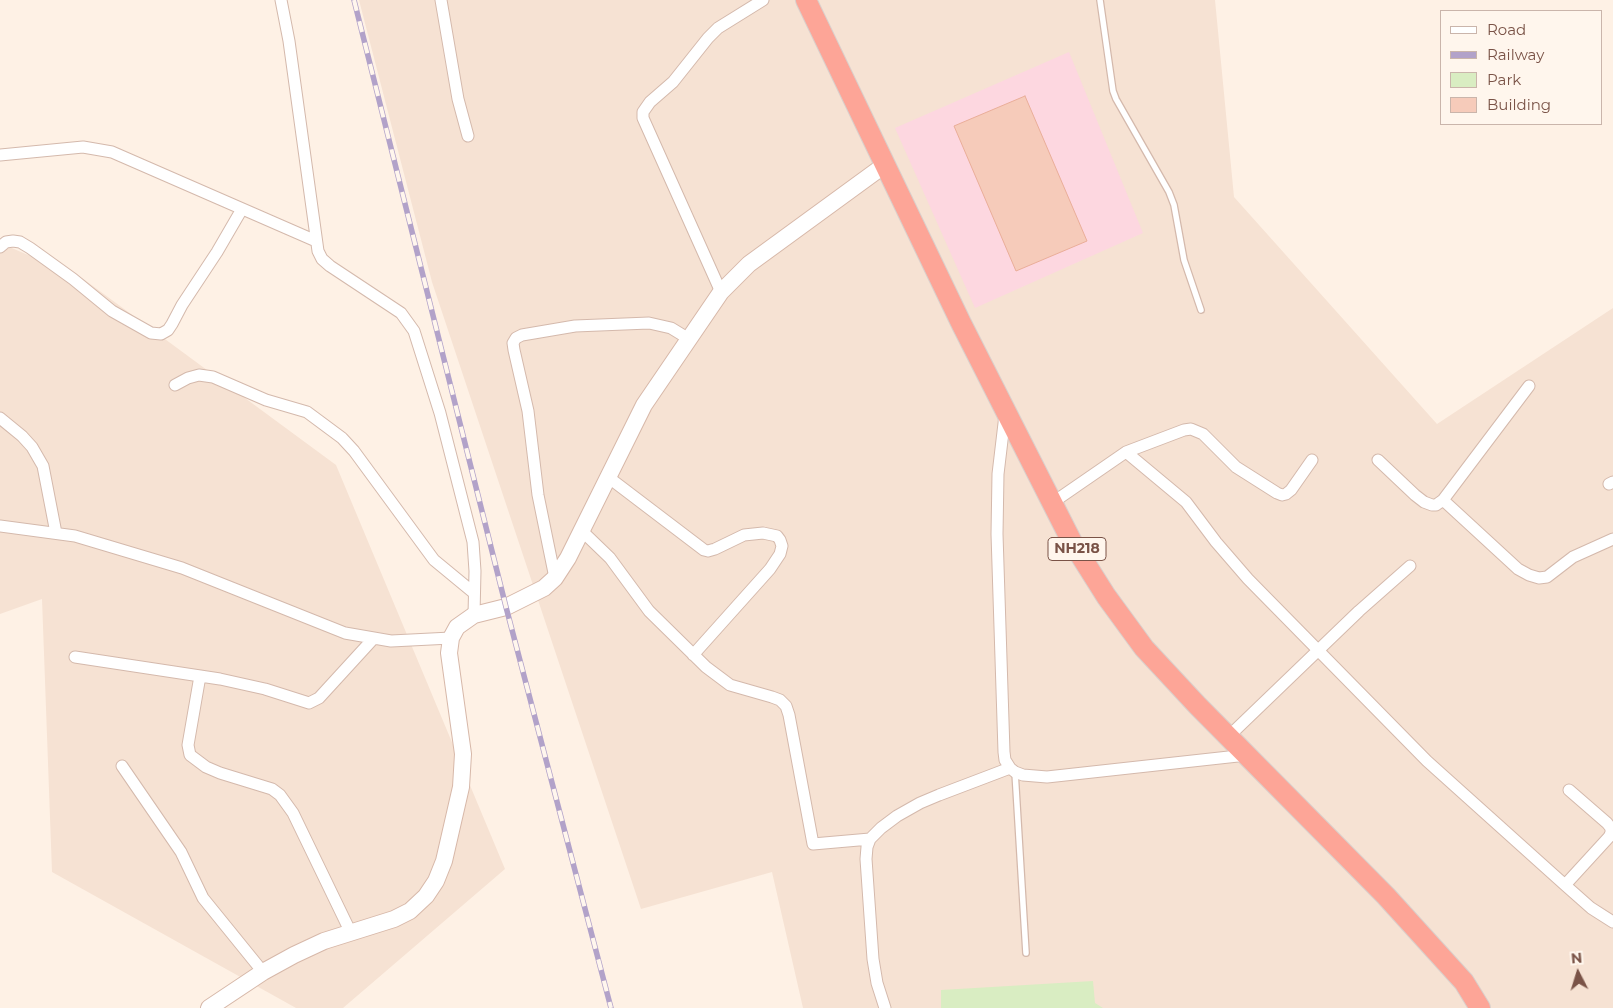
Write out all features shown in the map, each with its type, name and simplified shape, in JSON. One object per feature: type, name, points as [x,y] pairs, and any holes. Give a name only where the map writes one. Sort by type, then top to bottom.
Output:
[{"type":"highway","name":"NH218","points":[[806,0],[961,323],[1072,542],[1106,596],[1144,648],[1228,737],[1392,902],[1464,982],[1480,1008]]},
{"type":"street","points":[[281,0],[289,41],[318,251],[322,259],[330,266],[401,313],[414,331],[440,413],[473,542],[474,615]]},
{"type":"street","points":[[441,0],[458,99],[468,136]]},
{"type":"street","points":[[721,292],[643,118],[643,112],[650,102],[673,82],[718,28],[763,0]]},
{"type":"street","points":[[0,155],[83,147],[99,148],[316,241]]},
{"type":"street","points":[[209,1008],[263,972],[294,955],[317,944],[394,919],[410,910],[426,896],[436,881],[444,861],[458,800],[463,762],[448,653],[451,638],[457,627],[474,615],[506,607],[544,588],[555,578],[582,531],[644,405],[721,292],[749,264],[886,164]]},
{"type":"street","points":[[0,247],[6,242],[20,242],[73,279],[112,311],[151,333],[161,334],[168,330],[242,209]]},
{"type":"street","points":[[555,578],[538,495],[528,411],[513,343],[516,338],[522,335],[575,326],[649,323],[671,328],[689,339]]},
{"type":"street","points":[[175,385],[199,375],[213,376],[258,397],[308,412],[342,438],[354,451],[434,560],[474,593]]},
{"type":"street","points":[[1378,460],[1424,502],[1432,506],[1436,505],[1443,500],[1529,386]]},
{"type":"street","points":[[1006,410],[999,457],[997,534],[1005,760],[1013,770],[1033,777],[1047,777],[1247,755]]},
{"type":"street","points":[[0,418],[32,446],[43,466],[56,533]]},
{"type":"street","points":[[1052,503],[1126,452],[1184,430],[1196,430],[1210,439],[1236,467],[1282,494],[1286,494],[1291,490],[1312,460]]},
{"type":"street","points":[[1126,452],[1186,502],[1216,542],[1248,579],[1427,761],[1565,885],[1592,908],[1613,922]]},
{"type":"street","points":[[608,477],[704,550],[715,549],[744,535],[763,533],[777,536],[780,540],[782,546],[780,554],[770,569],[693,655]]},
{"type":"street","points":[[1443,500],[1518,568],[1529,575],[1539,578],[1547,577],[1573,557],[1613,539]]},
{"type":"street","points":[[0,526],[75,536],[182,568],[345,633],[391,641],[451,638]]},
{"type":"street","points":[[582,531],[610,558],[649,611],[718,678],[730,685],[780,700],[786,706],[813,844],[870,840]]},
{"type":"street","points":[[1228,737],[1359,611],[1410,566]]},
{"type":"street","points":[[75,657],[253,686],[309,703],[319,698],[373,639]]},
{"type":"street","points":[[200,676],[188,745],[190,755],[196,761],[213,770],[272,789],[280,795],[293,813],[350,933]]},
{"type":"street","points":[[122,766],[181,852],[203,898],[263,972]]},
{"type":"street","points":[[885,1008],[872,959],[866,859],[870,840],[881,828],[897,816],[939,794],[1013,770]]},
{"type":"street","points":[[1565,885],[1610,837],[1611,833],[1611,828],[1607,823],[1569,790]]},
{"type":"lane","points":[[1100,0],[1112,91],[1172,198],[1184,260],[1201,310]]},
{"type":"lane","points":[[1013,770],[1026,953]]},
{"type":"shaded area","points":[[359,0],[1215,0],[1234,197],[1437,424],[1613,308],[1613,1008],[803,1008],[772,872],[641,909],[432,282]]},
{"type":"shaded area","points":[[1069,52],[1143,233],[975,308],[895,128]]},
{"type":"shaded area","points":[[0,243],[82,278],[336,465],[505,869],[343,1008],[296,1008],[52,872],[42,599],[0,614]]},
{"type":"green space","points":[[1093,981],[1095,1003],[1103,1008],[941,1008],[941,990]]},
{"type":"building","points":[[1025,96],[1087,241],[1016,271],[954,126]]},
{"type":"railway","points":[[354,0],[506,607],[611,1008]]}]
